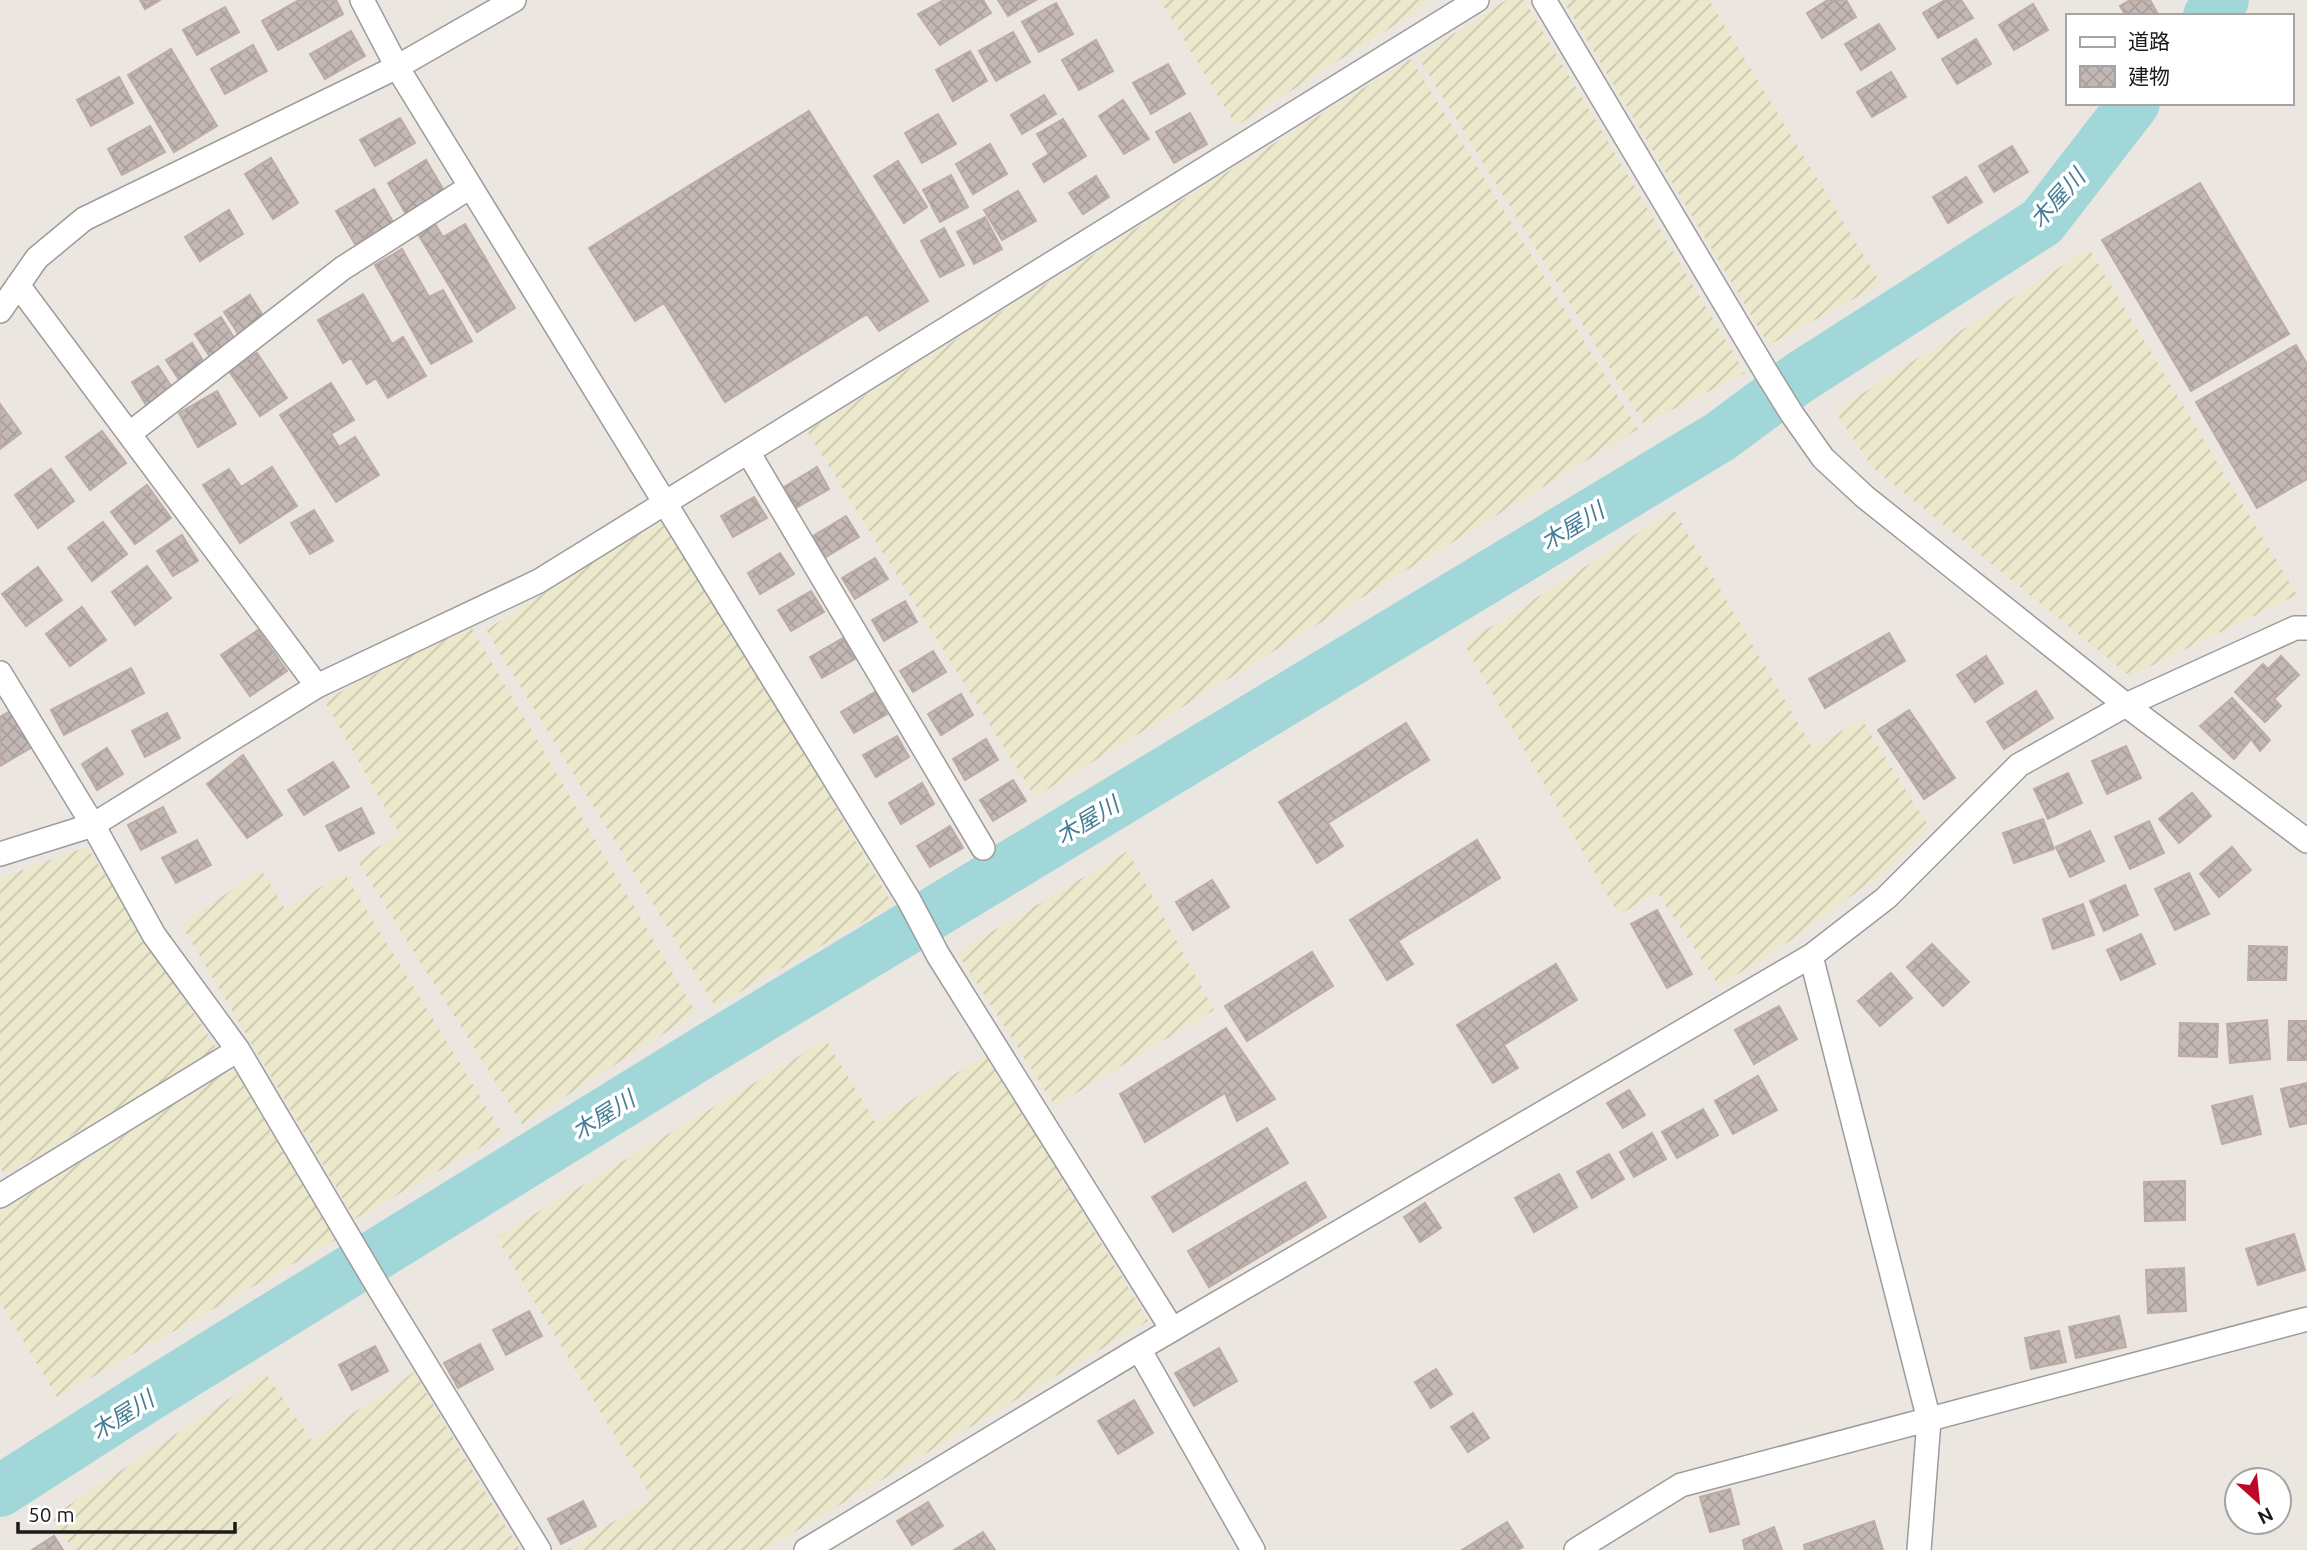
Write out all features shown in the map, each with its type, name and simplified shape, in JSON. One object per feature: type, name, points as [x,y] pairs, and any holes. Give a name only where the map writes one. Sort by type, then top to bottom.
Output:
[{"type":"street","points":[[362,0],[397,67],[909,900],[938,955],[1172,1329]]},
{"type":"street","points":[[0,311],[37,258],[84,219],[397,67],[514,0]]},
{"type":"street","points":[[0,854],[93,825],[317,685],[540,581],[1476,0]]},
{"type":"street","points":[[1544,0],[1766,372],[1824,458],[1865,498],[2126,705],[2307,841]]},
{"type":"street","points":[[129,434],[343,268],[470,187]]},
{"type":"street","points":[[18,285],[317,685]]},
{"type":"street","points":[[748,453],[983,848]]},
{"type":"street","points":[[806,1550],[1172,1329],[1811,956],[1886,898],[2019,765],[2126,705],[2295,628],[2307,628]]},
{"type":"street","points":[[0,673],[93,825],[154,935],[238,1050],[380,1290],[539,1550]]},
{"type":"street","points":[[1811,956],[1929,1420],[1919,1550]]},
{"type":"street","points":[[0,1196],[238,1050]]},
{"type":"street","points":[[1576,1550],[1681,1485],[2307,1319]]},
{"type":"street","points":[[1139,1349],[1253,1550]]},
{"type":"shaded area","points":[[1160,0],[1434,0],[1236,126]]},
{"type":"shaded area","points":[[1506,0],[1524,0],[1745,373],[1644,424],[1418,57]]},
{"type":"shaded area","points":[[1563,0],[1709,0],[1881,284],[1769,345]]},
{"type":"shaded area","points":[[1411,59],[1638,429],[1035,797],[807,431]]},
{"type":"shaded area","points":[[2089,249],[2297,595],[2130,676],[1871,466],[1835,411]]},
{"type":"shaded area","points":[[1674,510],[1812,747],[1862,720],[1929,827],[1892,866],[1791,940],[1719,986],[1657,892],[1619,915],[1464,644]]},
{"type":"shaded area","points":[[666,516],[893,905],[715,1006],[486,630]]},
{"type":"shaded area","points":[[470,625],[696,1013],[522,1124],[357,861],[399,833],[324,700]]},
{"type":"shaded area","points":[[87,847],[217,1049],[5,1175],[0,1167],[0,878]]},
{"type":"shaded area","points":[[1128,851],[1214,1010],[1055,1106],[957,952]]},
{"type":"shaded area","points":[[261,870],[285,909],[344,873],[503,1134],[355,1219],[181,924]]},
{"type":"shaded area","points":[[826,1040],[875,1122],[988,1054],[1148,1321],[764,1550],[567,1550],[652,1498],[496,1237]]},
{"type":"shaded area","points":[[233,1068],[337,1239],[57,1397],[0,1302],[0,1212]]},
{"type":"shaded area","points":[[414,1372],[520,1550],[73,1550],[51,1517],[266,1374],[312,1441]]},
{"type":"building","points":[[140,0],[160,0],[145,9]]},
{"type":"building","points":[[299,0],[336,0],[343,14],[278,50],[262,21]]},
{"type":"building","points":[[944,0],[983,0],[991,13],[940,45],[918,14]]},
{"type":"building","points":[[998,0],[1036,0],[1008,16]]},
{"type":"building","points":[[1828,0],[1846,0],[1856,17],[1822,38],[1807,13]]},
{"type":"building","points":[[1945,0],[1961,0],[1973,18],[1938,38],[1923,13]]},
{"type":"building","points":[[2130,0],[2150,0],[2158,14],[2125,14],[2120,6]]},
{"type":"building","points":[[1056,3],[1073,34],[1039,52],[1022,22]]},
{"type":"building","points":[[2033,4],[2048,30],[2014,50],[1999,25]]},
{"type":"building","points":[[225,7],[239,32],[197,55],[183,30]]},
{"type":"building","points":[[1879,24],[1895,49],[1861,70],[1845,44]]},
{"type":"building","points":[[351,31],[365,56],[325,79],[310,54]]},
{"type":"building","points":[[1013,32],[1030,62],[996,81],[979,51]]},
{"type":"building","points":[[1976,39],[1991,64],[1957,84],[1942,59]]},
{"type":"building","points":[[1096,40],[1113,71],[1079,90],[1062,60]]},
{"type":"building","points":[[253,45],[267,71],[225,94],[211,69]]},
{"type":"building","points":[[171,49],[217,126],[174,152],[128,75]]},
{"type":"building","points":[[970,51],[987,81],[953,101],[936,70]]},
{"type":"building","points":[[1168,64],[1185,94],[1151,114],[1133,83]]},
{"type":"building","points":[[1891,72],[1906,97],[1872,117],[1857,92]]},
{"type":"building","points":[[119,77],[133,103],[91,126],[77,100]]},
{"type":"building","points":[[1044,95],[1056,114],[1022,134],[1011,115]]},
{"type":"building","points":[[1123,100],[1149,139],[1124,154],[1099,116]]},
{"type":"building","points":[[809,111],[928,301],[879,331],[867,314],[725,402],[664,303],[635,321],[589,248]]},
{"type":"building","points":[[1190,113],[1207,144],[1174,163],[1156,132]]},
{"type":"building","points":[[938,114],[956,144],[922,163],[905,133]]},
{"type":"building","points":[[400,118],[415,143],[375,166],[360,140]]},
{"type":"building","points":[[1063,119],[1086,156],[1044,182],[1033,164],[1049,154],[1037,134]]},
{"type":"building","points":[[150,126],[165,152],[122,175],[108,149]]},
{"type":"building","points":[[990,144],[1007,174],[973,194],[956,164]]},
{"type":"building","points":[[2012,146],[2028,172],[1994,192],[1979,166]]},
{"type":"building","points":[[271,158],[298,203],[273,219],[245,174]]},
{"type":"building","points":[[426,160],[446,194],[407,216],[388,183]]},
{"type":"building","points":[[898,161],[927,207],[904,223],[874,176]]},
{"type":"building","points":[[951,175],[968,207],[940,222],[923,190]]},
{"type":"building","points":[[1096,176],[1109,197],[1083,214],[1069,193]]},
{"type":"building","points":[[1966,177],[1982,202],[1948,223],[1933,197]]},
{"type":"building","points":[[2200,183],[2289,334],[2191,391],[2102,240]]},
{"type":"building","points":[[374,189],[393,222],[355,244],[336,211]]},
{"type":"building","points":[[1018,191],[1036,221],[1002,240],[984,210]]},
{"type":"building","points":[[229,210],[243,234],[200,261],[185,237]]},
{"type":"building","points":[[985,217],[1002,249],[974,264],[957,232]]},
{"type":"building","points":[[435,224],[443,237],[465,224],[515,308],[477,332],[418,234]]},
{"type":"building","points":[[944,228],[964,265],[940,277],[921,241]]},
{"type":"building","points":[[402,249],[429,297],[443,290],[472,341],[431,364],[375,265]]},
{"type":"building","points":[[363,294],[392,344],[403,337],[426,376],[388,398],[376,378],[367,384],[351,358],[343,363],[318,320]]},
{"type":"building","points":[[250,295],[265,319],[239,335],[224,312]]},
{"type":"building","points":[[221,317],[236,341],[210,357],[195,334]]},
{"type":"building","points":[[192,343],[207,367],[181,383],[166,360]]},
{"type":"building","points":[[2296,345],[2307,364],[2307,479],[2257,508],[2196,402]]},
{"type":"building","points":[[257,353],[287,398],[260,416],[229,371]]},
{"type":"building","points":[[158,366],[173,389],[146,405],[132,382]]},
{"type":"building","points":[[331,383],[354,420],[331,434],[339,447],[355,437],[379,475],[336,502],[280,415]]},
{"type":"building","points":[[217,391],[236,424],[198,447],[179,413]]},
{"type":"building","points":[[0,404],[21,433],[0,449]]},
{"type":"building","points":[[102,431],[126,463],[90,490],[66,457]]},
{"type":"building","points":[[272,467],[297,506],[240,543],[203,485],[229,469],[241,487]]},
{"type":"building","points":[[817,467],[829,489],[796,508],[784,487]]},
{"type":"building","points":[[51,469],[74,501],[38,528],[15,495]]},
{"type":"building","points":[[147,485],[171,518],[135,544],[111,512]]},
{"type":"building","points":[[754,497],[767,518],[733,537],[721,516]]},
{"type":"building","points":[[314,510],[333,541],[310,554],[291,523]]},
{"type":"building","points":[[846,516],[859,537],[826,557],[813,536]]},
{"type":"building","points":[[103,522],[127,554],[92,581],[68,548]]},
{"type":"building","points":[[182,535],[198,561],[173,576],[157,551]]},
{"type":"building","points":[[780,553],[794,574],[760,594],[748,573]]},
{"type":"building","points":[[875,558],[888,579],[855,599],[842,578]]},
{"type":"building","points":[[147,566],[171,598],[135,625],[112,592]]},
{"type":"building","points":[[38,567],[62,600],[26,626],[2,594]]},
{"type":"building","points":[[811,591],[824,612],[791,631],[778,610]]},
{"type":"building","points":[[905,601],[917,622],[884,641],[872,620]]},
{"type":"building","points":[[82,607],[106,640],[70,666],[46,634]]},
{"type":"building","points":[[258,630],[287,671],[250,696],[221,655]]},
{"type":"building","points":[[1889,633],[1905,661],[1825,708],[1809,679]]},
{"type":"building","points":[[843,638],[855,659],[822,678],[810,657]]},
{"type":"building","points":[[933,651],[946,672],[913,692],[900,671]]},
{"type":"building","points":[[1986,656],[2003,683],[1975,702],[1957,675]]},
{"type":"building","points":[[2281,656],[2299,675],[2274,699],[2281,706],[2265,722],[2235,692],[2263,664],[2268,669]]},
{"type":"building","points":[[131,668],[144,693],[64,735],[51,710]]},
{"type":"building","points":[[2036,691],[2053,718],[2004,749],[1987,722]]},
{"type":"building","points":[[875,692],[887,714],[854,733],[841,712]]},
{"type":"building","points":[[961,694],[973,715],[941,735],[928,714]]},
{"type":"building","points":[[2232,698],[2270,740],[2260,751],[2251,739],[2234,759],[2200,726]]},
{"type":"building","points":[[12,710],[34,746],[0,766],[0,717]]},
{"type":"building","points":[[1909,710],[1955,778],[1924,799],[1878,730]]},
{"type":"building","points":[[167,713],[180,738],[145,757],[132,731]]},
{"type":"building","points":[[1406,723],[1429,760],[1328,823],[1343,846],[1317,863],[1279,802]]},
{"type":"building","points":[[897,736],[909,757],[876,777],[863,755]]},
{"type":"building","points":[[986,739],[998,760],[965,780],[953,759]]},
{"type":"building","points":[[2126,746],[2141,778],[2107,794],[2092,761]]},
{"type":"building","points":[[107,748],[123,774],[97,790],[82,764]]},
{"type":"building","points":[[243,755],[282,815],[247,838],[207,784]]},
{"type":"building","points":[[333,762],[349,787],[304,815],[288,790]]},
{"type":"building","points":[[2068,773],[2082,803],[2048,819],[2034,789]]},
{"type":"building","points":[[1013,780],[1026,801],[993,821],[980,800]]},
{"type":"building","points":[[922,783],[934,804],[901,824],[889,803]]},
{"type":"building","points":[[2192,793],[2211,816],[2179,843],[2159,819]]},
{"type":"building","points":[[163,807],[176,832],[141,850],[128,825]]},
{"type":"building","points":[[361,808],[374,833],[339,851],[326,826]]},
{"type":"building","points":[[2043,819],[2054,849],[2014,863],[2003,833]]},
{"type":"building","points":[[2149,821],[2164,853],[2130,869],[2115,837]]},
{"type":"building","points":[[950,826],[963,848],[930,867],[917,846]]},
{"type":"building","points":[[2090,831],[2104,861],[2070,877],[2056,847]]},
{"type":"building","points":[[197,840],[211,865],[176,883],[162,858]]},
{"type":"building","points":[[1477,840],[1500,878],[1398,941],[1413,964],[1387,980],[1350,920]]},
{"type":"building","points":[[2232,847],[2251,870],[2219,897],[2200,874]]},
{"type":"building","points":[[2189,873],[2209,914],[2175,930],[2155,889]]},
{"type":"building","points":[[1212,880],[1229,907],[1193,930],[1176,902]]},
{"type":"building","points":[[2125,885],[2138,915],[2104,931],[2090,901]]},
{"type":"building","points":[[2083,904],[2094,935],[2053,949],[2043,919]]},
{"type":"building","points":[[1657,910],[1692,974],[1667,988],[1631,924]]},
{"type":"building","points":[[2141,934],[2155,964],[2121,980],[2107,950]]},
{"type":"building","points":[[1932,944],[1969,982],[1943,1006],[1907,967]]},
{"type":"building","points":[[2249,946],[2287,947],[2286,980],[2248,980]]},
{"type":"building","points":[[1312,952],[1333,986],[1247,1041],[1225,1006]]},
{"type":"building","points":[[1556,964],[1577,1000],[1504,1045],[1518,1068],[1493,1083],[1457,1025]]},
{"type":"building","points":[[1891,973],[1912,998],[1880,1026],[1858,1001]]},
{"type":"building","points":[[1779,1006],[1797,1039],[1754,1064],[1735,1030]]},
{"type":"building","points":[[2267,1020],[2270,1059],[2230,1063],[2227,1024]]},
{"type":"building","points":[[2289,1021],[2307,1021],[2307,1060],[2288,1060]]},
{"type":"building","points":[[2180,1023],[2218,1024],[2217,1057],[2179,1056]]},
{"type":"building","points":[[1226,1028],[1275,1099],[1237,1121],[1225,1093],[1145,1142],[1120,1094]]},
{"type":"building","points":[[1758,1076],[1777,1110],[1733,1134],[1715,1101]]},
{"type":"building","points":[[2307,1083],[2307,1123],[2290,1127],[2281,1089]]},
{"type":"building","points":[[1629,1090],[1645,1115],[1623,1128],[1607,1103]]},
{"type":"building","points":[[2252,1096],[2261,1134],[2222,1144],[2212,1106]]},
{"type":"building","points":[[1703,1109],[1718,1135],[1677,1158],[1662,1132]]},
{"type":"building","points":[[1267,1128],[1288,1163],[1173,1232],[1152,1197]]},
{"type":"building","points":[[1652,1133],[1666,1159],[1634,1177],[1620,1152]]},
{"type":"building","points":[[1609,1154],[1624,1179],[1592,1198],[1577,1172]]},
{"type":"building","points":[[1559,1174],[1577,1207],[1534,1232],[1515,1198]]},
{"type":"building","points":[[2185,1181],[2185,1220],[2145,1221],[2144,1182]]},
{"type":"building","points":[[1305,1182],[1326,1217],[1209,1287],[1188,1251]]},
{"type":"building","points":[[1425,1203],[1441,1228],[1420,1242],[1404,1217]]},
{"type":"building","points":[[2294,1234],[2305,1270],[2258,1285],[2246,1249]]},
{"type":"building","points":[[2184,1268],[2186,1311],[2148,1313],[2146,1270]]},
{"type":"building","points":[[529,1311],[542,1336],[506,1355],[493,1330]]},
{"type":"building","points":[[2119,1316],[2126,1347],[2076,1358],[2069,1327]]},
{"type":"building","points":[[2059,1331],[2066,1362],[2031,1369],[2025,1338]]},
{"type":"building","points":[[480,1344],[493,1369],[458,1388],[444,1363]]},
{"type":"building","points":[[375,1346],[388,1371],[352,1390],[339,1365]]},
{"type":"building","points":[[1219,1348],[1237,1381],[1194,1406],[1175,1373]]},
{"type":"building","points":[[1436,1369],[1452,1394],[1431,1408],[1415,1382]]},
{"type":"building","points":[[1134,1400],[1153,1433],[1118,1454],[1098,1421]]},
{"type":"building","points":[[1473,1413],[1489,1438],[1468,1452],[1451,1427]]},
{"type":"building","points":[[1730,1489],[1739,1524],[1710,1532],[1700,1497]]},
{"type":"building","points":[[583,1501],[596,1526],[561,1544],[548,1519]]},
{"type":"building","points":[[928,1502],[943,1526],[912,1545],[897,1521]]},
{"type":"building","points":[[1874,1521],[1883,1550],[1805,1550],[1804,1545]]},
{"type":"building","points":[[1507,1522],[1523,1547],[1517,1550],[1462,1550]]},
{"type":"building","points":[[1774,1527],[1782,1550],[1745,1550],[1743,1540]]},
{"type":"building","points":[[983,1532],[995,1550],[954,1550]]},
{"type":"building","points":[[54,1536],[63,1550],[32,1550]]},
{"type":"waterway","name":"木屋川","points":[[2211,14],[2223,0]]},
{"type":"waterway","name":"木屋川","points":[[0,1491],[140,1401],[707,1050],[1721,436],[1799,378],[2042,222],[2132,105]]}]
